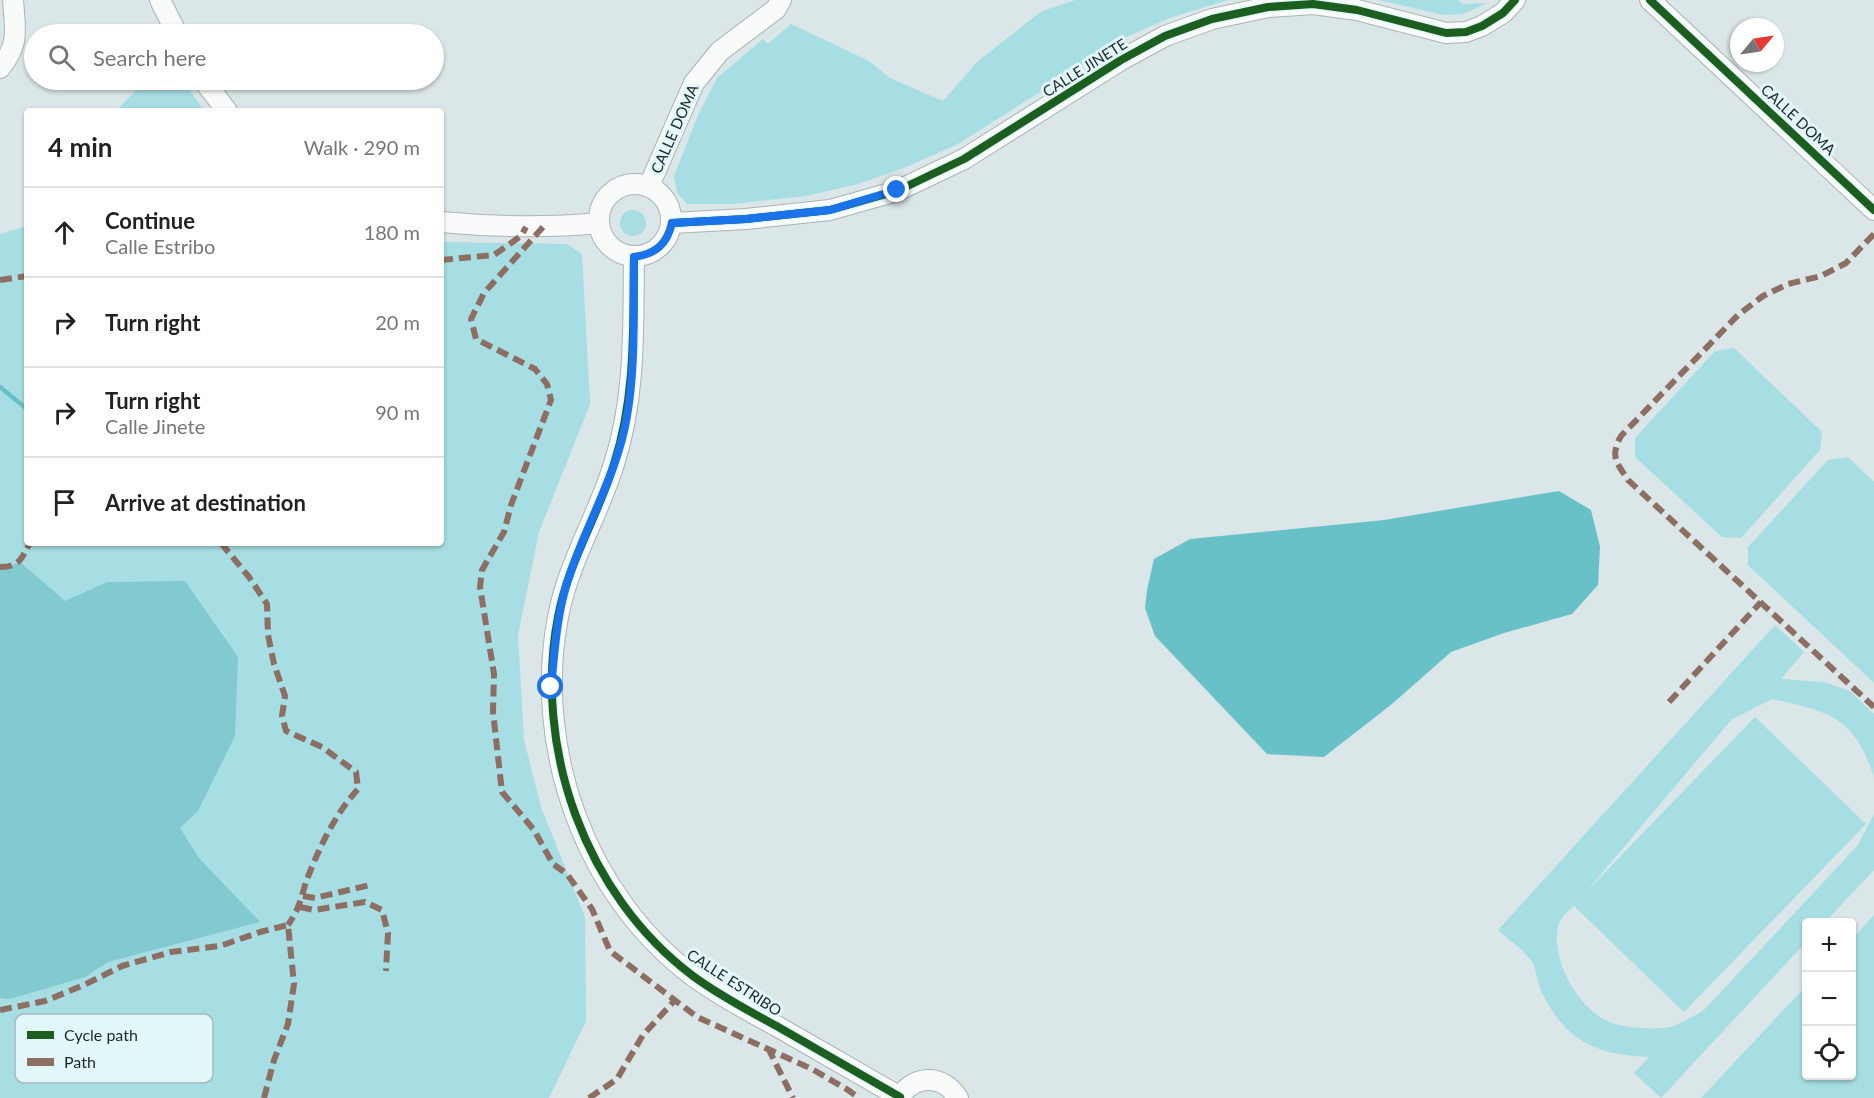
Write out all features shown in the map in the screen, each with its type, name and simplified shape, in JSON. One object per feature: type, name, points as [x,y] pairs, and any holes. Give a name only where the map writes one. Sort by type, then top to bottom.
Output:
[{"type":"street","points":[[0,68],[9,57],[15,42],[13,0]]},
{"type":"street","points":[[160,0],[172,24]]},
{"type":"street","name":"CALLE DOMA","points":[[649,186],[694,83],[720,51],[776,9],[781,0]]},
{"type":"street","name":"CALLE JINETE","points":[[672,223],[746,219],[830,210],[897,190],[964,159],[1121,60],[1165,36],[1212,19],[1268,7],[1313,4],[1357,10],[1446,33],[1466,32],[1482,26],[1503,13],[1515,0]]},
{"type":"street","name":"CALLE DOMA","points":[[1650,0],[1874,210]]},
{"type":"street","points":[[211,90],[225,108]]},
{"type":"street","points":[[637,184],[649,186],[659,192],[671,211],[672,223],[664,243],[656,251],[634,257],[614,250],[601,234],[599,223],[600,211],[605,199],[614,190],[625,185],[637,184]]},
{"type":"street","points":[[444,222],[526,227],[599,223]]},
{"type":"street","name":"CALLE ESTRIBO","points":[[634,257],[633,357],[627,417],[614,465],[570,571],[558,617],[551,687],[555,735],[565,782],[581,831],[602,873],[631,914],[662,950],[693,976],[735,1003],[900,1097]]},
{"type":"street","points":[[900,1097],[914,1082],[934,1079],[952,1089],[958,1098]]},
{"type":"shaded area","points":[[1075,0],[1228,0],[1169,18],[1129,36],[958,144],[904,168],[858,184],[806,196],[733,204],[687,204],[677,193],[674,176],[699,113],[717,78],[763,39],[768,44],[791,24],[869,61],[890,78],[943,101],[978,61],[1042,11]]},
{"type":"shaded area","points":[[1379,0],[1458,0],[1463,4],[1487,3],[1463,14],[1443,15]]},
{"type":"shaded area","points":[[136,90],[190,90],[202,108],[119,108]]},
{"type":"shaded area","points":[[633,210],[642,214],[646,223],[642,232],[633,236],[624,232],[620,223],[624,214]]},
{"type":"shaded area","points":[[24,227],[24,546],[444,546],[444,242],[567,244],[582,254],[590,404],[539,532],[518,635],[524,740],[541,807],[585,917],[586,1021],[549,1098],[0,1098],[0,234]]},
{"type":"shaded area","points":[[1734,348],[1822,432],[1820,450],[1741,538],[1722,537],[1635,457],[1635,438],[1715,351]]},
{"type":"shaded area","points":[[1848,457],[1874,482],[1874,683],[1748,565],[1748,547],[1828,460]]},
{"type":"shaded area","points":[[1559,491],[1591,510],[1600,547],[1598,585],[1572,614],[1504,633],[1451,652],[1392,704],[1324,757],[1267,754],[1155,636],[1145,608],[1154,559],[1190,539],[1384,520]]},
{"type":"shaded area","points":[[20,562],[65,601],[107,582],[185,581],[238,657],[235,736],[198,811],[180,828],[199,858],[260,922],[108,962],[85,977],[10,999],[0,998],[0,570]]},
{"type":"shaded area","points":[[1775,625],[1804,652],[1781,679],[1824,682],[1850,691],[1874,714],[1874,777],[1858,741],[1848,729],[1824,713],[1772,699],[1731,720],[1586,892],[1755,717],[1866,824],[1684,1012],[1574,906],[1559,923],[1558,952],[1563,968],[1579,997],[1590,1009],[1615,1024],[1635,1027],[1670,1027],[1703,1011],[1858,845],[1874,814],[1874,870],[1829,918],[1802,918],[1802,946],[1661,1098],[1634,1073],[1649,1057],[1630,1056],[1598,1049],[1572,1034],[1561,1023],[1542,993],[1532,962],[1521,949],[1498,930]]},
{"type":"shaded area","points":[[1874,915],[1874,1098],[1701,1098],[1802,990],[1802,1080],[1856,1080],[1856,935]]},
{"type":"waterway","points":[[0,387],[24,407]]},
{"type":"marked path","points":[[444,260],[494,255],[521,236],[526,227]]},
{"type":"marked path","points":[[543,227],[484,293],[471,319],[476,339],[535,369],[547,384],[551,400],[511,505],[504,532],[482,570],[480,587],[494,674],[493,712],[502,792],[534,830],[553,864],[567,874],[592,909],[610,951],[697,1017],[812,1069],[859,1098]]},
{"type":"marked path","points":[[1874,234],[1846,263],[1821,276],[1788,284],[1763,296],[1738,315],[1621,436],[1615,454],[1628,480],[1874,707]]},
{"type":"marked path","points":[[0,280],[24,276]]},
{"type":"marked path","points":[[0,567],[16,564],[28,546]]},
{"type":"marked path","points":[[223,546],[249,577],[267,604],[268,635],[274,664],[285,696],[282,716],[286,731],[322,747],[356,772],[358,789],[328,833],[288,925]]},
{"type":"marked path","points":[[1669,702],[1761,602]]},
{"type":"marked path","points":[[303,896],[315,898],[370,885]]},
{"type":"marked path","points":[[300,907],[314,910],[365,902],[382,910],[388,933],[386,971]]},
{"type":"marked path","points":[[0,1010],[45,1001],[122,966],[171,952],[220,946],[288,925],[294,984],[288,1024],[274,1060],[264,1098]]},
{"type":"marked path","points":[[589,1098],[617,1079],[643,1035],[675,1000]]},
{"type":"marked path","points":[[768,1048],[793,1098]]},
{"type":"cycle path","points":[[672,223],[746,219],[830,210],[897,191],[964,159],[1121,60],[1165,36],[1212,19],[1268,7],[1313,4],[1357,10],[1446,33],[1466,32],[1482,26],[1503,13],[1515,0]]},
{"type":"cycle path","points":[[1650,0],[1874,210]]},
{"type":"cycle path","points":[[634,257],[632,361],[626,413],[614,464],[563,597],[558,617],[552,667],[553,717],[561,767],[576,815],[596,861],[623,904],[655,943],[693,976],[714,990],[900,1097]]},
{"type":"route","points":[[551,687],[558,617],[570,571],[614,465],[627,417],[633,357],[634,257],[656,251],[664,243],[672,223],[746,219],[830,210],[897,190]]}]
